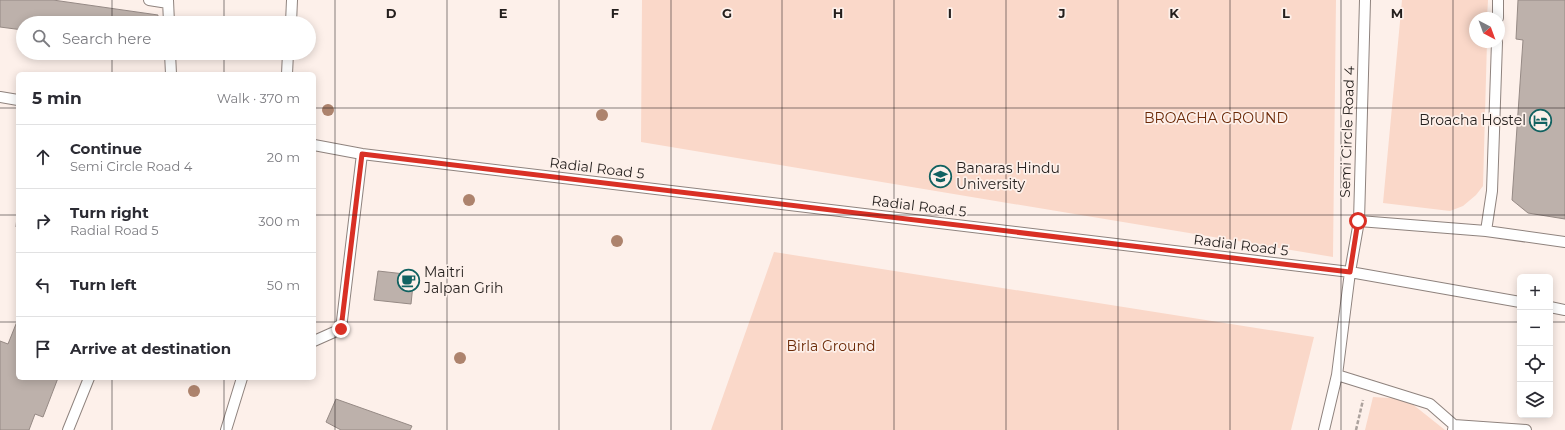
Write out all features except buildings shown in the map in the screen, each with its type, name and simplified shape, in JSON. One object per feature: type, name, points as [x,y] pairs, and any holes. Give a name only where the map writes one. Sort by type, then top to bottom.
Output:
[{"type":"lane","points":[[149,0],[168,1],[169,16]]},
{"type":"lane","points":[[291,16],[292,0]]},
{"type":"lane","name":"Semi Circle Road 4","points":[[1324,430],[1337,374],[1358,221],[1365,0]]},
{"type":"lane","points":[[1498,0],[1498,12]]},
{"type":"lane","points":[[1486,231],[1492,191],[1497,48]]},
{"type":"lane","points":[[170,60],[171,72]]},
{"type":"lane","points":[[287,72],[288,60]]},
{"type":"lane","points":[[0,97],[16,100]]},
{"type":"lane","name":"Radial Road 5","points":[[316,146],[362,154],[1350,272],[1517,301]]},
{"type":"lane","points":[[316,340],[341,329],[362,154]]},
{"type":"lane","points":[[1358,221],[1486,231],[1565,242]]},
{"type":"lane","points":[[1553,308],[1565,310]]},
{"type":"lane","points":[[1337,374],[1430,404],[1454,427],[1526,430]]},
{"type":"lane","points":[[68,430],[88,380]]},
{"type":"lane","points":[[226,430],[241,380]]},
{"type":"path","points":[[1356,430],[1366,384]]},
{"type":"green space","name":"BROACHA GROUND","points":[[642,0],[1336,0],[1333,257],[641,142]]},
{"type":"green space","points":[[1402,0],[1488,0],[1487,12],[1469,12],[1469,48],[1487,48],[1483,186],[1476,195],[1463,206],[1450,211],[1383,203]]},
{"type":"green space","name":"Birla Ground","points":[[774,252],[1314,337],[1291,430],[711,430]]},
{"type":"green space","points":[[1373,397],[1406,399],[1445,430],[1365,430]]},
{"type":"place","name":"Broacha Hostel","points":[[1541,120]]},
{"type":"place","name":"Banaras Hindu University","points":[[940,176]]},
{"type":"place","name":"Maitri Jalpan Grih","points":[[409,280]]},
{"type":"route","points":[[341,329],[362,154],[1350,272],[1358,221]]}]
